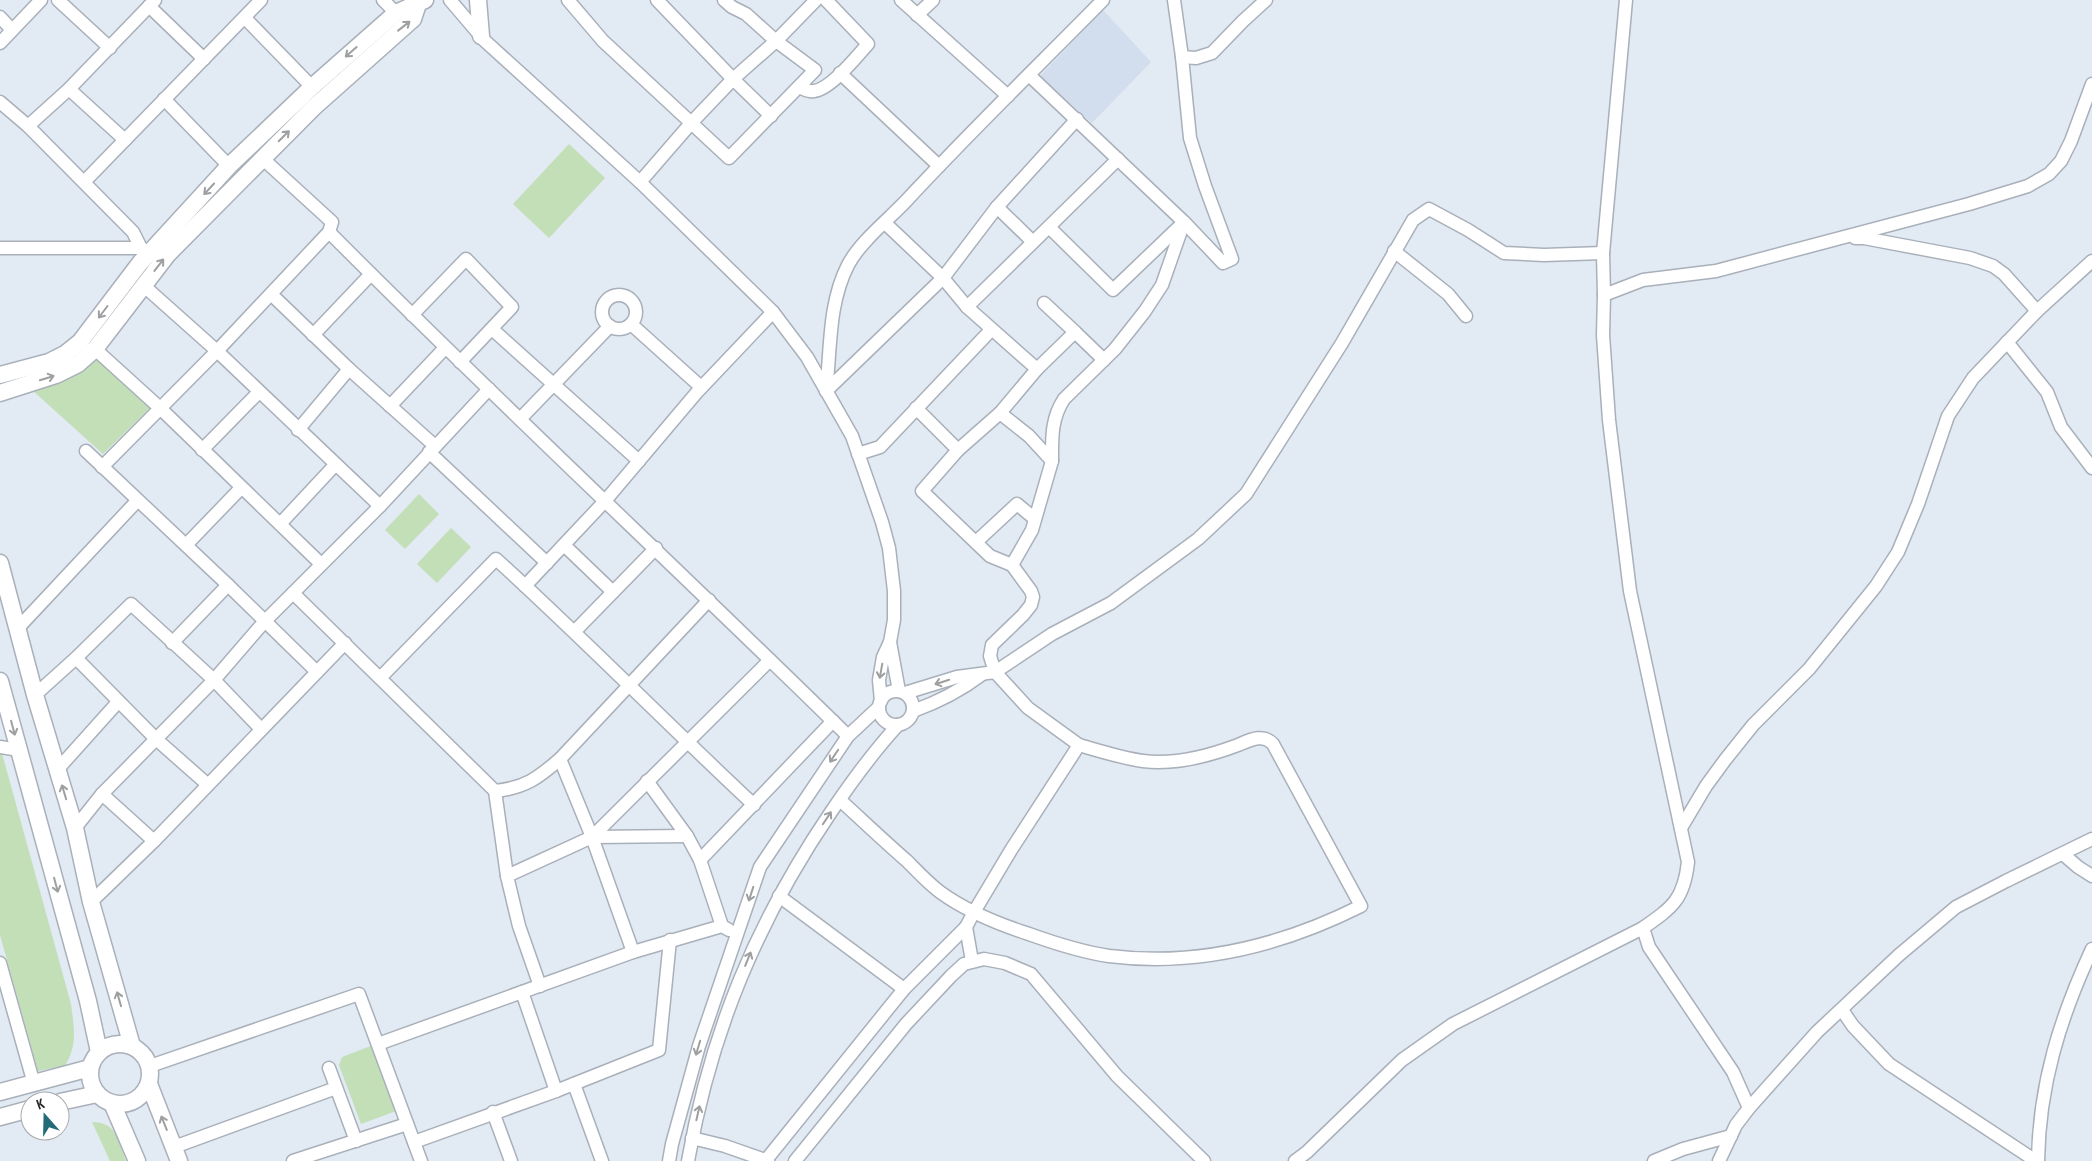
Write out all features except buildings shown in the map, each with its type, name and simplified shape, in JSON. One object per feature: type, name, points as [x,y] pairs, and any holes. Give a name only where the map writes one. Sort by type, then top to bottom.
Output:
[{"type":"street","points":[[0,43],[41,0]]},
{"type":"street","points":[[58,0],[110,48]]},
{"type":"street","points":[[84,182],[261,0]]},
{"type":"street","points":[[383,0],[396,13]]},
{"type":"street","points":[[450,0],[481,36],[640,182],[773,312],[807,357],[852,436],[882,522],[889,548],[894,591],[894,620],[890,642],[883,657],[879,680],[880,704],[883,718],[887,722],[898,725]]},
{"type":"street","points":[[478,0],[481,36]]},
{"type":"street","points":[[568,0],[603,41],[729,158],[816,70],[776,41],[746,14],[732,7],[724,0]]},
{"type":"street","points":[[657,0],[771,116]]},
{"type":"street","points":[[640,182],[692,122],[733,79],[776,41],[816,0]]},
{"type":"street","points":[[799,87],[807,91],[821,89],[840,73],[868,44],[826,0]]},
{"type":"street","points":[[901,0],[1008,96]]},
{"type":"street","points":[[917,15],[933,0]]},
{"type":"street","points":[[826,391],[831,316],[838,287],[848,264],[865,243],[938,166],[1103,0]]},
{"type":"street","points":[[1029,75],[1118,158],[1224,263],[1232,259],[1190,138],[1174,0]]},
{"type":"street","points":[[1182,57],[1196,58],[1212,54],[1266,0]]},
{"type":"street","points":[[1295,1161],[1307,1152],[1402,1060],[1453,1024],[1643,928],[1667,911],[1686,884],[1688,862],[1630,591],[1609,420],[1603,336],[1603,253],[1626,0]]},
{"type":"street","points":[[0,375],[49,362],[72,349],[87,334],[145,250],[312,87],[396,13],[422,2]]},
{"type":"street","points":[[0,392],[56,375],[78,364],[95,349],[168,254],[313,108],[413,19],[422,2]]},
{"type":"street","points":[[28,126],[110,48],[152,3],[204,59]]},
{"type":"street","points":[[0,17],[12,30]]},
{"type":"street","points":[[245,18],[312,87]]},
{"type":"street","points":[[840,73],[938,166]]},
{"type":"street","points":[[1604,295],[1643,280],[1716,271],[2028,186],[2048,174],[2061,161],[2071,141],[2092,84]]},
{"type":"street","points":[[69,88],[125,140]]},
{"type":"street","points":[[164,99],[230,166]]},
{"type":"street","points":[[0,102],[28,126],[133,232],[145,250]]},
{"type":"street","points":[[826,391],[943,278],[997,207],[1077,120]]},
{"type":"street","points":[[102,467],[217,351],[329,232],[332,222],[262,158]]},
{"type":"street","points":[[967,307],[1118,158]]},
{"type":"street","points":[[997,207],[1033,242]]},
{"type":"street","points":[[669,1161],[698,1046],[760,867],[848,736],[880,704],[888,693],[902,692],[957,678],[995,672],[1052,634],[1111,603],[1198,539],[1246,494],[1331,360],[1413,220],[1429,209],[1468,230],[1504,253],[1544,255],[1603,253]]},
{"type":"street","points":[[1049,227],[1113,290],[1184,222]]},
{"type":"street","points":[[1012,564],[1032,530],[1035,520],[1052,461],[1053,425],[1059,407],[1064,399],[1115,349],[1145,311],[1162,285],[1184,222]]},
{"type":"street","points":[[885,223],[943,278],[967,307],[1037,369]]},
{"type":"street","points":[[329,232],[445,348],[656,548],[848,736]]},
{"type":"street","points":[[1833,240],[1864,238],[1970,258],[2004,274],[2037,311]]},
{"type":"street","points":[[0,248],[145,250]]},
{"type":"street","points":[[1394,251],[1448,294],[1466,316]]},
{"type":"street","points":[[412,315],[466,259],[512,307],[460,362]]},
{"type":"street","points":[[1681,828],[1706,786],[1753,725],[1809,669],[1876,586],[1898,552],[1915,512],[1948,416],[1973,378],[2037,311],[2092,261]]},
{"type":"street","points":[[313,335],[371,274]]},
{"type":"street","points":[[143,285],[217,351],[380,506]]},
{"type":"street","points":[[271,294],[390,406],[547,563]]},
{"type":"street","points":[[619,296],[628,298],[634,306],[636,315],[631,324],[621,329],[610,326],[604,318],[603,309],[608,301],[619,296]]},
{"type":"street","points":[[1044,303],[1104,360]]},
{"type":"street","points":[[525,586],[605,501],[702,387],[773,312]]},
{"type":"street","points":[[631,324],[702,387]]},
{"type":"street","points":[[520,419],[610,326]]},
{"type":"street","points":[[492,329],[639,460]]},
{"type":"street","points":[[858,454],[880,446],[991,330]]},
{"type":"street","points":[[840,800],[940,892],[974,912],[1018,930],[1085,951],[1129,958],[1172,959],[1226,953],[1275,941],[1324,924],[1361,906],[1274,744],[1269,740],[1258,738],[1201,756],[1159,761],[1145,761],[1119,756],[1079,746],[1028,708],[995,672],[990,656],[992,645],[1023,616],[1031,605],[1033,597],[1031,591],[1012,564],[990,556],[922,491],[958,450],[1000,413],[1037,369],[1075,332]]},
{"type":"street","points":[[2006,342],[2047,392],[2061,427],[2092,468]]},
{"type":"street","points":[[390,406],[445,348]]},
{"type":"street","points":[[95,349],[160,408],[321,564]]},
{"type":"street","points":[[298,430],[349,369]]},
{"type":"street","points":[[75,828],[102,794],[214,680],[264,622],[380,506],[489,389]]},
{"type":"street","points":[[202,450],[259,392]]},
{"type":"street","points":[[916,408],[958,450]]},
{"type":"street","points":[[1000,413],[1029,436],[1052,461]]},
{"type":"street","points":[[86,451],[228,585],[316,672]]},
{"type":"street","points":[[280,524],[335,465]]},
{"type":"street","points":[[186,545],[241,488]]},
{"type":"street","points":[[18,628],[137,501]]},
{"type":"street","points":[[976,542],[1017,504],[1035,520]]},
{"type":"street","points":[[564,545],[613,592]]},
{"type":"street","points":[[575,631],[656,548]]},
{"type":"street","points":[[380,678],[496,559],[575,631],[687,742],[754,805]]},
{"type":"street","points":[[0,563],[35,695],[75,828],[90,902],[132,1046]]},
{"type":"street","points":[[172,643],[228,585]]},
{"type":"street","points":[[293,593],[495,791],[507,876],[519,926],[540,986]]},
{"type":"street","points":[[495,791],[514,789],[526,784],[539,777],[560,759],[709,600]]},
{"type":"street","points":[[35,695],[131,604],[214,680],[261,729]]},
{"type":"street","points":[[688,1161],[703,1090],[724,1018],[754,945],[803,853],[866,762],[898,725],[908,720],[913,711],[912,700],[902,692],[890,642]]},
{"type":"street","points":[[90,902],[154,841],[345,643]]},
{"type":"street","points":[[76,658],[156,739],[207,784]]},
{"type":"street","points":[[507,876],[592,837],[770,660]]},
{"type":"street","points":[[913,711],[931,705],[963,688],[981,675]]},
{"type":"street","points":[[0,681],[88,1001],[99,1052]]},
{"type":"street","points":[[57,770],[118,702]]},
{"type":"street","points":[[700,860],[833,721]]},
{"type":"street","points":[[692,1138],[725,1146],[767,1161],[904,989],[966,927],[1016,843],[1079,746]]},
{"type":"street","points":[[0,747],[19,750]]},
{"type":"street","points":[[560,759],[592,837],[633,952]]},
{"type":"street","points":[[647,781],[687,836],[700,860],[722,926]]},
{"type":"street","points":[[102,794],[154,841]]},
{"type":"street","points":[[592,837],[687,836]]},
{"type":"street","points":[[1719,1161],[1736,1125],[1749,1108],[1817,1032],[1899,955],[1956,907],[2092,839]]},
{"type":"street","points":[[2063,854],[2078,868],[2092,876]]},
{"type":"street","points":[[779,896],[904,989]]},
{"type":"street","points":[[378,1044],[670,940],[722,926],[738,934]]},
{"type":"street","points":[[966,927],[972,961]]},
{"type":"street","points":[[1643,928],[1649,947],[1733,1072],[1749,1108]]},
{"type":"street","points":[[414,1142],[493,1112],[556,1091],[659,1050],[670,940]]},
{"type":"street","points":[[2037,1161],[2038,1129],[2043,1092],[2052,1053],[2082,970],[2092,949]]},
{"type":"street","points":[[794,1161],[906,1024],[951,976],[964,964],[984,959],[1005,963],[1031,974],[1117,1076],[1200,1160]]},
{"type":"street","points":[[0,963],[34,1084]]},
{"type":"street","points":[[522,992],[556,1091]]},
{"type":"street","points":[[150,1066],[359,994],[421,1161]]},
{"type":"street","points":[[1842,1010],[1853,1026],[1889,1064],[2037,1161]]},
{"type":"street","points":[[115,1044],[132,1046],[146,1058],[150,1066],[149,1084],[138,1098],[121,1104],[112,1103],[97,1094],[92,1086],[90,1068],[99,1052],[115,1044]]},
{"type":"street","points":[[0,1092],[90,1068]]},
{"type":"street","points":[[329,1068],[356,1141]]},
{"type":"street","points":[[149,1084],[177,1154],[336,1088]]},
{"type":"street","points":[[574,1084],[602,1161]]},
{"type":"street","points":[[70,1100],[97,1094]]},
{"type":"street","points":[[112,1103],[137,1161]]},
{"type":"street","points":[[0,1116],[20,1111]]},
{"type":"street","points":[[493,1112],[511,1161]]},
{"type":"street","points":[[293,1161],[407,1124]]},
{"type":"street","points":[[1654,1161],[1683,1149],[1730,1136]]},
{"type":"shaded area","points":[[1103,10],[1151,62],[1092,123],[1040,76]]},
{"type":"green space","points":[[569,144],[605,178],[549,238],[513,204]]},
{"type":"green space","points":[[100,357],[151,407],[103,454],[32,390],[85,368]]},
{"type":"green space","points":[[419,494],[439,514],[405,549],[385,530]]},
{"type":"green space","points":[[451,528],[471,547],[437,583],[417,564]]},
{"type":"green space","points":[[0,746],[71,1004],[73,1021],[74,1036],[72,1050],[65,1066],[38,1071],[0,935]]},
{"type":"green space","points":[[376,1044],[399,1110],[361,1124],[339,1065],[342,1057]]},
{"type":"green space","points":[[92,1122],[107,1125],[112,1129],[126,1161],[110,1161]]}]
